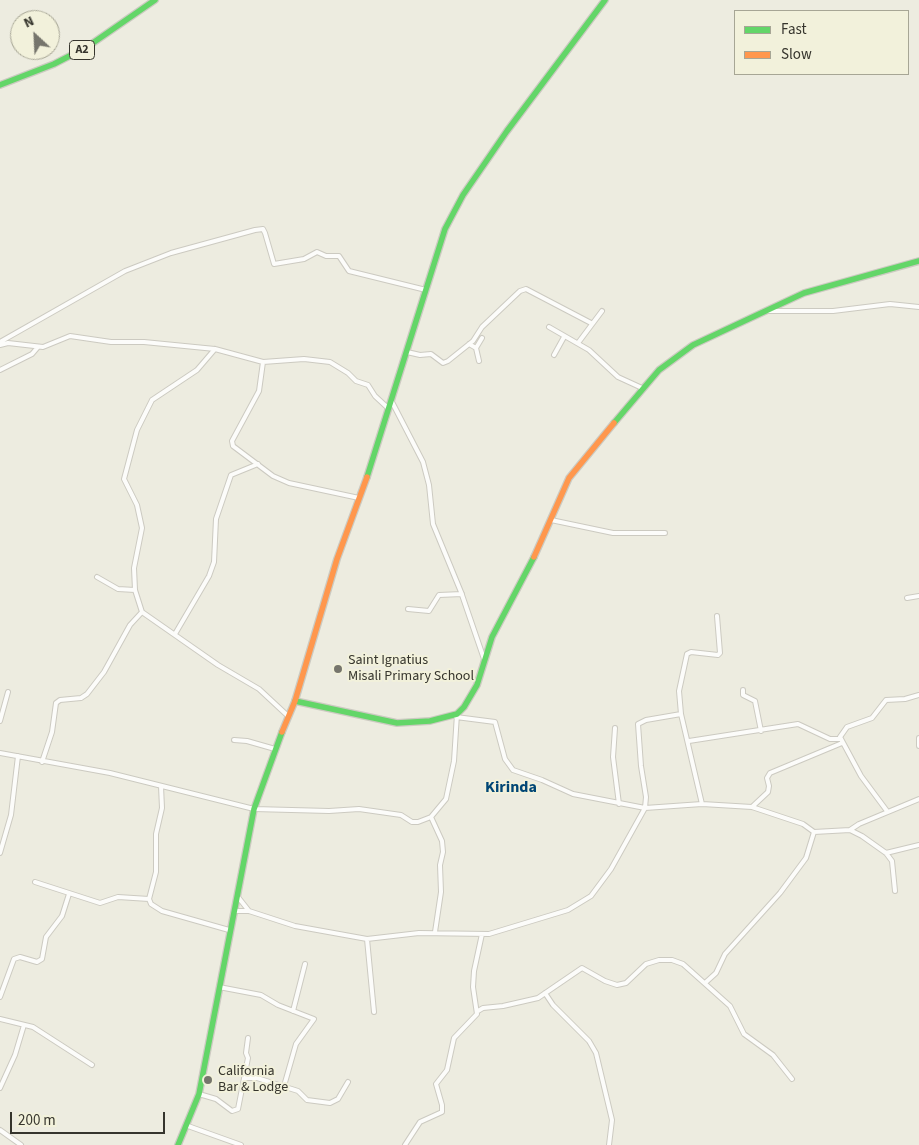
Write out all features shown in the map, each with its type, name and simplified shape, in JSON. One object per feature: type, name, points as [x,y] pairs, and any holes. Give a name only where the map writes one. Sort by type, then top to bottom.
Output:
[{"type":"street","name":"A2","points":[[0,85],[54,64],[87,47],[155,0]]},
{"type":"street","points":[[178,1145],[188,1126],[199,1094],[229,930],[238,897],[254,809],[275,749],[295,701],[337,559],[374,457],[445,229],[463,195],[507,131],[605,0]]},
{"type":"street","points":[[0,343],[125,271],[171,253],[262,229],[265,232],[274,264],[304,259],[317,252],[326,256],[338,256],[350,271],[426,290]]},
{"type":"street","points":[[0,753],[110,773],[254,809],[329,811],[359,809],[401,815],[412,822],[418,822],[431,817],[443,804],[450,788],[457,715],[477,685],[492,637],[526,575],[569,478],[642,388],[680,353],[764,311],[804,293],[919,261]]},
{"type":"street","points":[[407,352],[420,355],[431,354],[442,363],[458,355],[482,327],[520,291],[526,289],[591,324]]},
{"type":"street","points":[[764,311],[834,311],[890,304],[919,307]]},
{"type":"street","points":[[578,343],[602,311]]},
{"type":"street","points":[[549,327],[589,350],[612,372],[642,388]]},
{"type":"street","points":[[0,343],[39,347],[51,346],[61,338],[70,336],[111,342],[144,342],[215,350],[263,362],[304,359],[330,362],[348,373],[356,381],[368,385],[375,396],[389,409]]},
{"type":"street","points":[[554,355],[564,337]]},
{"type":"street","points":[[479,361],[476,348],[482,338]]},
{"type":"street","points":[[469,344],[476,348]]},
{"type":"street","points":[[0,370],[32,354],[39,347]]},
{"type":"street","points":[[215,350],[197,370],[152,400],[137,430],[124,479],[137,504],[142,528],[134,568],[134,590],[142,612],[218,665],[259,689],[288,716]]},
{"type":"street","points":[[263,362],[259,392],[231,443],[244,456],[273,476],[289,483],[359,498]]},
{"type":"street","points":[[391,400],[423,462],[429,485],[433,524],[462,594],[485,661]]},
{"type":"street","points":[[175,634],[209,576],[214,562],[216,519],[230,475],[258,464]]},
{"type":"street","points":[[551,520],[613,533],[665,533]]},
{"type":"street","points":[[97,578],[118,589],[134,590]]},
{"type":"street","points":[[408,609],[429,611],[439,595],[462,594]]},
{"type":"street","points":[[907,598],[919,596]]},
{"type":"street","points":[[42,762],[52,732],[56,703],[60,700],[81,698],[88,694],[104,672],[130,625],[142,612]]},
{"type":"street","points":[[702,804],[689,741],[681,714],[679,691],[684,660],[691,652],[719,654],[717,616]]},
{"type":"street","points":[[743,690],[743,695],[755,700],[760,731]]},
{"type":"street","points":[[0,721],[8,692]]},
{"type":"street","points":[[887,811],[861,776],[841,741],[841,734],[847,727],[872,718],[886,700],[905,700],[919,695]]},
{"type":"street","points":[[295,701],[397,723],[457,715],[495,722],[505,759],[513,770],[573,794],[645,808],[702,804],[752,808],[803,824],[814,832],[850,830],[857,832],[886,853],[894,866],[895,891]]},
{"type":"street","points":[[234,911],[249,911],[295,926],[367,939],[435,932],[482,934],[552,915],[580,904],[600,885],[628,842],[645,808],[646,797],[641,766],[638,724],[646,720],[681,714]]},
{"type":"street","points":[[689,741],[798,724],[830,739],[841,741]]},
{"type":"street","points":[[615,728],[613,757],[619,804]]},
{"type":"street","points":[[919,738],[919,746]]},
{"type":"street","points":[[234,740],[247,741],[275,749]]},
{"type":"street","points":[[752,808],[768,792],[768,778],[771,772],[841,741]]},
{"type":"street","points":[[0,853],[11,815],[18,756]]},
{"type":"street","points":[[161,786],[162,808],[156,834],[156,872],[149,899],[152,906],[162,912],[229,930]]},
{"type":"street","points":[[850,830],[887,811],[919,799]]},
{"type":"street","points":[[431,817],[442,841],[443,852],[440,865],[441,892],[435,932]]},
{"type":"street","points":[[705,983],[716,973],[725,954],[780,893],[806,858],[814,832]]},
{"type":"street","points":[[886,853],[919,845]]},
{"type":"street","points":[[35,882],[100,903],[118,897],[149,899]]},
{"type":"street","points":[[0,997],[14,959],[20,957],[37,962],[42,959],[46,937],[62,916],[69,894]]},
{"type":"street","points":[[238,897],[249,911]]},
{"type":"street","points":[[478,1011],[473,987],[474,972],[482,934]]},
{"type":"street","points":[[367,939],[374,1012]]},
{"type":"street","points":[[405,1145],[420,1122],[442,1112],[436,1084],[447,1070],[454,1038],[474,1020],[478,1011],[483,1008],[503,1006],[538,998],[582,968],[605,981],[618,985],[626,983],[646,964],[659,960],[683,964],[732,1009],[744,1034],[773,1055],[792,1079]]},
{"type":"street","points":[[293,1010],[305,964]]},
{"type":"street","points":[[219,988],[261,996],[311,1016],[314,1021],[296,1044],[284,1086]]},
{"type":"street","points":[[545,993],[553,1005],[589,1041],[596,1053],[605,1098],[612,1120],[609,1145]]},
{"type":"street","points":[[476,1003],[483,1008]]},
{"type":"street","points":[[0,1019],[24,1025],[46,1034],[92,1065]]},
{"type":"street","points":[[0,1088],[15,1055],[24,1025]]},
{"type":"street","points":[[199,1094],[216,1099],[232,1111],[235,1110],[239,1105],[245,1078],[248,1038]]},
{"type":"street","points":[[245,1078],[257,1078],[284,1086],[298,1091],[307,1100],[330,1103],[338,1099],[348,1082]]},
{"type":"street","points":[[188,1126],[241,1145]]},
{"type":"street","points":[[0,1130],[21,1145]]},
{"type":"traffic: fast","points":[[0,85],[54,64],[87,47],[155,0]]},
{"type":"traffic: fast","points":[[367,477],[445,229],[463,195],[507,131],[605,0]]},
{"type":"traffic: fast","points":[[614,423],[659,370],[693,345],[804,293],[919,261]]},
{"type":"traffic: fast","points":[[295,701],[397,723],[430,721],[457,714],[464,707],[477,685],[492,637],[534,557]]},
{"type":"traffic: fast","points":[[178,1145],[199,1094],[254,809],[282,732]]},
{"type":"traffic: slow","points":[[534,557],[569,478],[614,423]]},
{"type":"traffic: slow","points":[[282,732],[295,701],[337,559],[367,477]]},
{"type":"place","name":"Saint Ignatius Misali Primary School","points":[[338,669]]},
{"type":"place","name":"California Bar & Lodge","points":[[208,1080]]},
{"type":"district","name":"Kirinda","points":[[511,788]]}]
